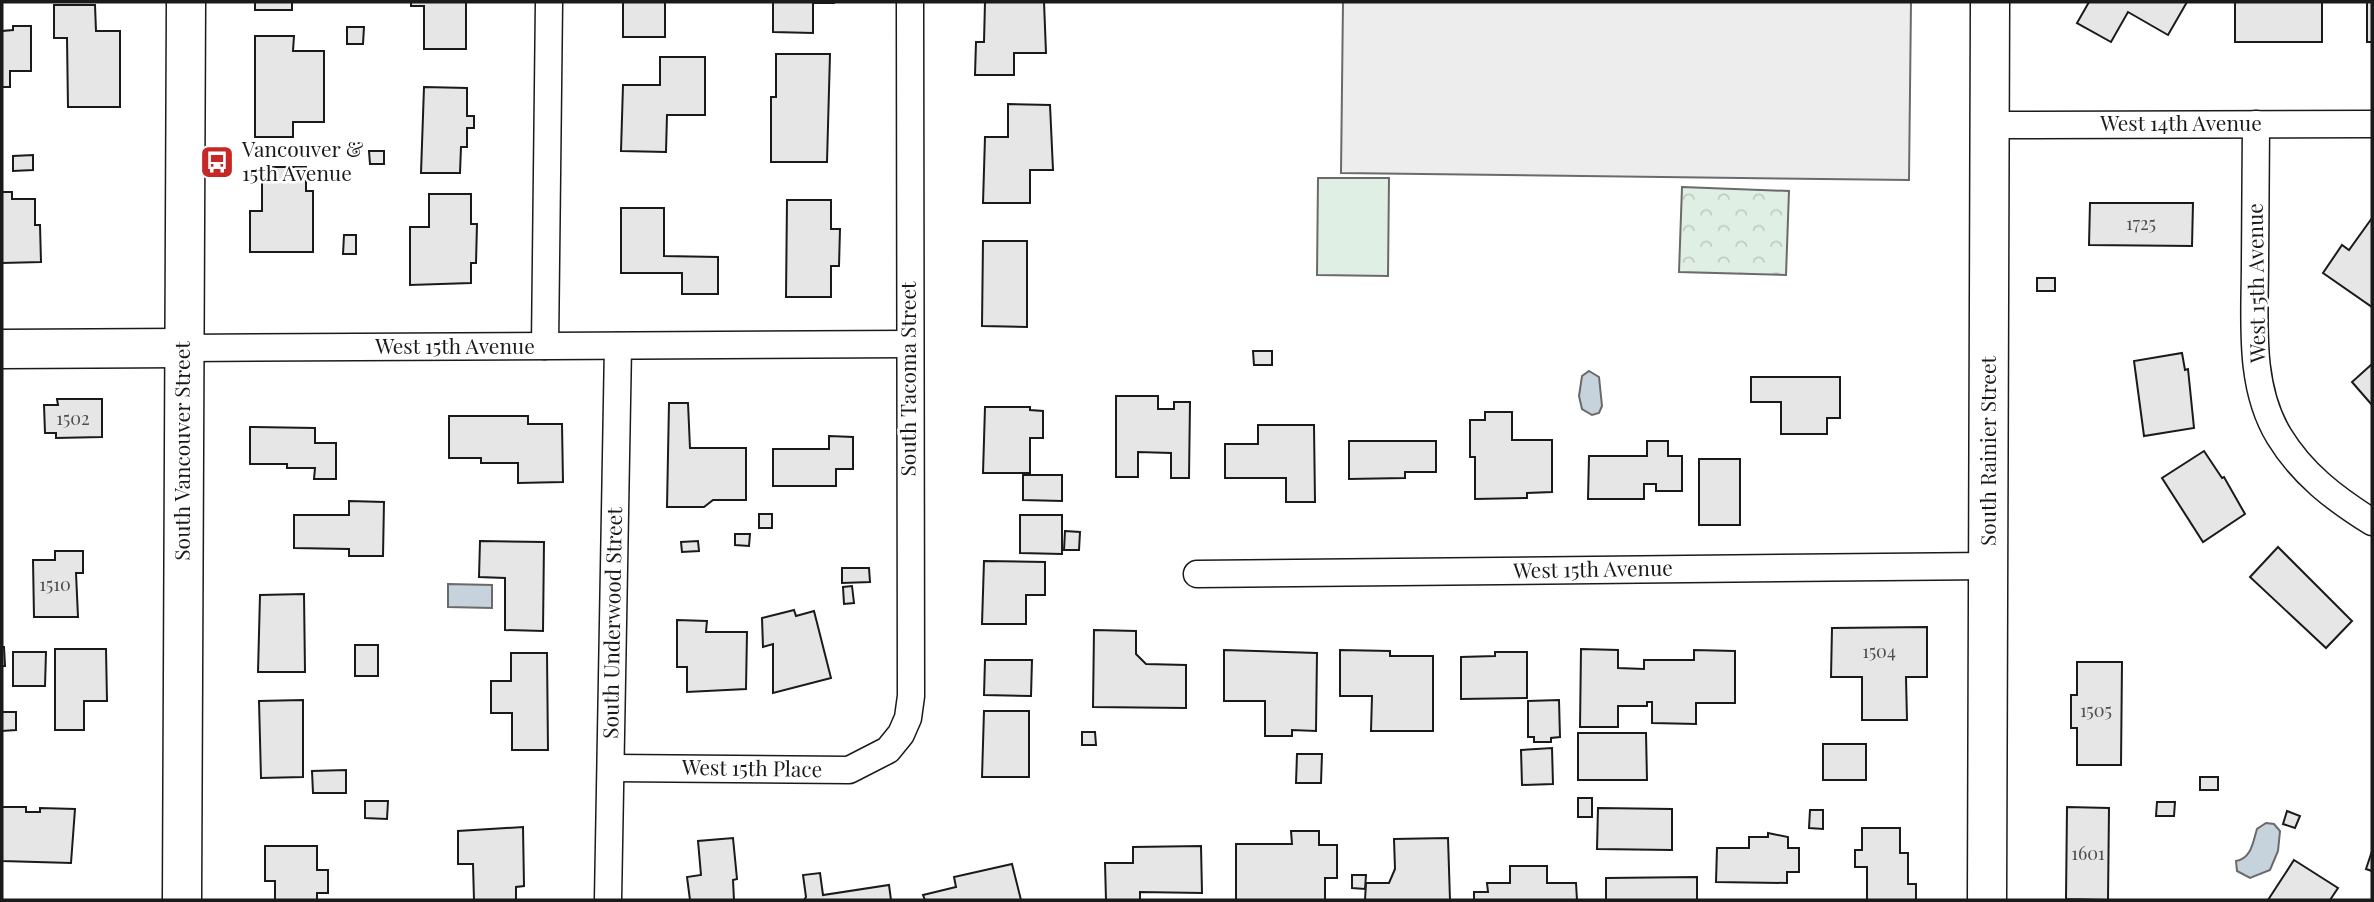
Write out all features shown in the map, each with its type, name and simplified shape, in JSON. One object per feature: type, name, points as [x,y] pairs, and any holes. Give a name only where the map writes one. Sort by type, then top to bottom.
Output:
[{"type":"street","name":"South Vancouver Street","points":[[182,900],[186,2]]},
{"type":"street","points":[[545,346],[549,2]]},
{"type":"street","name":"South Tacoma Street","points":[[888,750],[901,734],[908,718],[911,696],[908,344],[910,2]]},
{"type":"street","name":"South Rainier Street","points":[[1987,900],[1990,2]]},
{"type":"street","name":"West 15th Avenue","points":[[2256,124],[2255,357],[2264,401],[2277,434],[2296,462],[2333,498],[2372,522]]},
{"type":"street","name":"West 14th Avenue","points":[[1990,125],[2372,124]]},
{"type":"street","name":"West 15th Avenue","points":[[2,348],[908,344]]},
{"type":"street","name":"South Underwood Street","points":[[608,900],[618,346]]},
{"type":"street","name":"West 15th Avenue","points":[[1197,574],[1988,566]]},
{"type":"street","name":"West 15th Place","points":[[611,768],[849,770],[888,750]]},
{"type":"green space","points":[[1318,178],[1389,178],[1388,276],[1317,275]]},
{"type":"green space","points":[[1682,187],[1789,191],[1786,275],[1679,272]]},
{"type":"shaded area","points":[[1343,2],[1911,2],[1909,180],[1341,173]]},
{"type":"shaded area","points":[[1589,371],[1599,377],[1602,406],[1599,413],[1592,415],[1582,409],[1579,396],[1582,376]]},
{"type":"shaded area","points":[[448,584],[492,585],[492,608],[448,607]]},
{"type":"shaded area","points":[[2266,823],[2274,824],[2280,831],[2278,851],[2270,870],[2250,878],[2237,871],[2236,861],[2249,853],[2257,829]]},
{"type":"building","points":[[255,2],[292,2],[292,10],[255,10]]},
{"type":"building","points":[[411,2],[466,2],[466,49],[424,49],[424,6],[411,6]]},
{"type":"building","points":[[623,2],[665,2],[665,37],[623,37]]},
{"type":"building","points":[[773,2],[834,3],[813,3],[813,33],[773,32]]},
{"type":"building","points":[[985,2],[1044,2],[1046,53],[1014,53],[1014,75],[975,75],[976,42],[984,42]]},
{"type":"building","points":[[2089,2],[2187,2],[2168,35],[2128,12],[2111,42],[2077,23]]},
{"type":"building","points":[[2235,2],[2322,2],[2322,42],[2235,42]]},
{"type":"building","points":[[2367,2],[2372,2],[2372,42],[2367,42]]},
{"type":"building","points":[[54,5],[95,5],[96,31],[120,31],[120,107],[68,107],[67,38],[54,38]]},
{"type":"building","points":[[13,26],[31,26],[31,71],[10,71],[10,87],[2,87],[2,31],[13,30]]},
{"type":"building","points":[[347,27],[364,27],[363,44],[347,44]]},
{"type":"building","points":[[255,36],[294,36],[293,51],[324,51],[324,122],[293,122],[293,137],[255,137]]},
{"type":"building","points":[[776,54],[830,54],[827,162],[771,162],[771,97],[776,97]]},
{"type":"building","points":[[660,57],[705,57],[705,115],[667,115],[666,152],[621,151],[623,85],[660,85]]},
{"type":"building","points":[[424,87],[467,88],[467,116],[474,116],[474,128],[467,128],[467,147],[461,147],[460,173],[421,173]]},
{"type":"building","points":[[1008,104],[1050,105],[1053,170],[1030,170],[1030,203],[983,203],[985,137],[1008,137]]},
{"type":"building","points":[[369,151],[384,151],[384,164],[370,164]]},
{"type":"building","points":[[33,155],[33,170],[13,171],[13,156]]},
{"type":"building","points":[[262,167],[306,167],[306,191],[313,191],[313,252],[250,252],[250,211],[262,211]]},
{"type":"building","points":[[2,192],[12,192],[12,199],[35,199],[35,225],[40,225],[41,262],[2,263]]},
{"type":"building","points":[[429,194],[471,194],[471,224],[477,224],[476,263],[471,263],[471,283],[410,285],[410,227],[429,227]]},
{"type":"building","points":[[787,200],[831,200],[831,229],[840,229],[839,266],[831,266],[831,297],[786,297]]},
{"type":"building","points":[[2090,203],[2193,203],[2192,246],[2089,245]]},
{"type":"building","points":[[621,208],[664,208],[664,256],[718,257],[718,294],[682,294],[682,273],[621,273]]},
{"type":"building","points":[[2372,218],[2372,307],[2323,273],[2342,245],[2349,250]]},
{"type":"building","points":[[344,235],[356,235],[356,254],[343,254]]},
{"type":"building","points":[[983,241],[1027,241],[1027,327],[982,326]]},
{"type":"building","points":[[2037,278],[2055,278],[2055,291],[2037,291]]},
{"type":"building","points":[[1253,351],[1272,351],[1272,365],[1254,365]]},
{"type":"building","points":[[2182,353],[2185,370],[2188,369],[2194,428],[2144,436],[2134,361]]},
{"type":"building","points":[[2372,364],[2372,405],[2352,382]]},
{"type":"building","points":[[1751,377],[1840,377],[1840,418],[1827,418],[1827,434],[1781,434],[1781,402],[1751,402]]},
{"type":"building","points":[[1116,396],[1158,396],[1158,409],[1174,409],[1174,402],[1190,402],[1189,478],[1171,478],[1171,453],[1138,452],[1138,477],[1116,477]]},
{"type":"building","points":[[57,399],[102,399],[102,437],[56,438],[56,433],[45,433],[44,405],[58,405]]},
{"type":"building","points":[[669,403],[688,403],[690,448],[746,448],[746,500],[713,500],[704,507],[667,507]]},
{"type":"building","points":[[985,407],[1030,407],[1030,410],[1043,411],[1043,438],[1030,438],[1030,473],[983,473]]},
{"type":"building","points":[[1485,412],[1512,412],[1512,440],[1552,440],[1552,492],[1527,493],[1527,498],[1475,499],[1475,457],[1470,457],[1470,420],[1485,420]]},
{"type":"building","points":[[449,416],[528,416],[528,424],[562,424],[563,482],[518,483],[518,463],[481,463],[481,458],[449,458]]},
{"type":"building","points":[[1258,425],[1314,425],[1315,502],[1286,502],[1286,478],[1225,478],[1225,444],[1258,444]]},
{"type":"building","points":[[250,427],[315,428],[315,443],[336,443],[336,479],[314,479],[315,468],[287,468],[287,464],[250,464]]},
{"type":"building","points":[[829,436],[853,437],[853,469],[836,469],[836,486],[773,486],[773,449],[829,449]]},
{"type":"building","points":[[1349,441],[1436,441],[1436,472],[1405,472],[1405,478],[1349,479]]},
{"type":"building","points":[[1647,441],[1668,441],[1668,456],[1682,456],[1682,491],[1656,491],[1656,484],[1644,484],[1644,499],[1588,499],[1589,456],[1647,456]]},
{"type":"building","points":[[2204,451],[2222,478],[2224,477],[2245,514],[2203,542],[2162,478]]},
{"type":"building","points":[[1699,459],[1740,459],[1740,525],[1699,525]]},
{"type":"building","points":[[1023,475],[1062,475],[1062,501],[1023,500]]},
{"type":"building","points":[[349,501],[384,502],[383,556],[349,556],[349,549],[294,548],[294,515],[349,515]]},
{"type":"building","points":[[759,514],[772,514],[772,528],[759,528]]},
{"type":"building","points":[[1020,515],[1062,515],[1062,554],[1020,553]]},
{"type":"building","points":[[1065,531],[1080,532],[1079,550],[1064,550]]},
{"type":"building","points":[[735,534],[750,534],[749,546],[735,545]]},
{"type":"building","points":[[480,541],[544,542],[543,631],[505,630],[505,578],[479,577]]},
{"type":"building","points":[[698,541],[699,551],[682,552],[681,542]]},
{"type":"building","points":[[2278,547],[2352,621],[2326,648],[2250,577]]},
{"type":"building","points":[[55,551],[83,551],[83,573],[76,573],[78,617],[34,617],[33,560],[55,560]]},
{"type":"building","points":[[984,561],[1045,562],[1045,595],[1026,595],[1026,624],[982,624]]},
{"type":"building","points":[[842,568],[869,568],[870,582],[842,583]]},
{"type":"building","points":[[852,586],[854,603],[844,604],[843,587]]},
{"type":"building","points":[[304,594],[305,672],[258,672],[260,595]]},
{"type":"building","points":[[794,610],[796,616],[814,611],[831,678],[773,693],[773,644],[763,647],[762,618]]},
{"type":"building","points":[[677,620],[707,621],[706,632],[747,632],[746,689],[687,692],[687,667],[677,667]]},
{"type":"building","points":[[1927,627],[1927,677],[1906,677],[1907,720],[1862,720],[1862,677],[1831,677],[1832,628]]},
{"type":"building","points":[[1094,630],[1136,631],[1136,654],[1146,664],[1186,665],[1186,708],[1093,707]]},
{"type":"building","points":[[355,645],[378,645],[378,676],[355,676]]},
{"type":"building","points":[[4,647],[5,666],[2,666]]},
{"type":"building","points":[[55,649],[106,649],[107,701],[84,701],[84,730],[55,730]]},
{"type":"building","points":[[1581,649],[1618,650],[1618,668],[1644,669],[1644,660],[1694,660],[1694,650],[1735,651],[1735,703],[1696,703],[1696,724],[1652,723],[1652,702],[1647,702],[1647,706],[1618,706],[1618,727],[1580,727]]},
{"type":"building","points":[[1224,650],[1317,653],[1316,731],[1292,730],[1292,736],[1265,736],[1265,701],[1224,701]]},
{"type":"building","points":[[1340,650],[1390,651],[1390,656],[1433,656],[1433,731],[1371,731],[1372,696],[1340,696]]},
{"type":"building","points":[[13,652],[46,652],[45,686],[13,686]]},
{"type":"building","points":[[1495,652],[1527,652],[1527,698],[1461,699],[1461,657],[1495,656]]},
{"type":"building","points":[[511,653],[547,653],[548,750],[512,750],[512,713],[491,713],[491,681],[511,681]]},
{"type":"building","points":[[985,660],[1032,660],[1031,696],[984,695]]},
{"type":"building","points":[[2077,662],[2122,662],[2121,765],[2077,765],[2077,728],[2071,728],[2071,695],[2077,695]]},
{"type":"building","points":[[303,700],[303,777],[261,778],[259,701]]},
{"type":"building","points":[[1559,700],[1560,737],[1551,738],[1551,742],[1534,742],[1534,737],[1528,737],[1528,701]]},
{"type":"building","points":[[984,711],[1029,711],[1029,777],[982,777]]},
{"type":"building","points":[[2,712],[16,712],[16,730],[2,731]]},
{"type":"building","points":[[1082,732],[1095,732],[1096,745],[1082,745]]},
{"type":"building","points":[[1578,733],[1646,733],[1647,780],[1578,780]]},
{"type":"building","points":[[1823,744],[1866,744],[1866,780],[1823,780]]},
{"type":"building","points":[[1552,748],[1553,784],[1522,785],[1521,750]]},
{"type":"building","points":[[1297,754],[1322,754],[1321,783],[1296,783]]},
{"type":"building","points":[[346,770],[346,793],[313,793],[312,771]]},
{"type":"building","points":[[2200,777],[2218,777],[2218,790],[2200,790]]},
{"type":"building","points":[[1578,798],[1592,798],[1592,817],[1578,817]]},
{"type":"building","points":[[365,801],[388,801],[387,819],[365,818]]},
{"type":"building","points":[[2157,802],[2175,802],[2174,816],[2156,816]]},
{"type":"building","points":[[2,807],[26,807],[26,812],[40,812],[40,808],[75,809],[71,863],[2,861]]},
{"type":"building","points":[[2067,807],[2109,808],[2108,900],[2066,899]]},
{"type":"building","points":[[1598,808],[1672,809],[1672,850],[1597,849]]},
{"type":"building","points":[[1810,810],[1823,810],[1823,829],[1809,828]]},
{"type":"building","points":[[2287,811],[2300,816],[2295,828],[2283,824]]},
{"type":"building","points":[[523,827],[524,886],[516,887],[516,900],[474,900],[473,864],[458,864],[458,831]]},
{"type":"building","points":[[1862,828],[1900,828],[1900,853],[1908,853],[1908,884],[1916,884],[1916,900],[1867,900],[1867,867],[1855,867],[1855,850],[1862,850]]},
{"type":"building","points":[[1291,831],[1319,831],[1319,845],[1337,845],[1337,878],[1325,878],[1325,900],[1236,900],[1236,844],[1292,844]]},
{"type":"building","points":[[1768,833],[1788,837],[1788,848],[1799,848],[1799,872],[1787,872],[1787,883],[1716,882],[1717,848],[1749,848],[1749,837],[1768,837]]},
{"type":"building","points":[[733,838],[737,879],[733,880],[734,900],[690,900],[687,877],[701,875],[698,841]]},
{"type":"building","points":[[1448,838],[1450,900],[1365,900],[1366,883],[1389,883],[1395,869],[1394,839]]},
{"type":"building","points":[[265,846],[317,846],[317,870],[328,870],[328,893],[317,893],[317,900],[275,900],[275,881],[265,881]]},
{"type":"building","points":[[1201,846],[1202,893],[1140,892],[1140,900],[1106,900],[1105,863],[1133,863],[1133,847]]},
{"type":"building","points":[[2372,851],[2372,871],[2366,869]]},
{"type":"building","points":[[2294,860],[2338,888],[2330,900],[2268,900]]},
{"type":"building","points":[[1012,864],[1021,900],[925,900],[923,895],[956,887],[954,877]]},
{"type":"building","points":[[1510,866],[1547,866],[1547,883],[1576,883],[1577,900],[1474,900],[1474,892],[1488,892],[1487,883],[1510,883]]},
{"type":"building","points":[[820,873],[823,895],[889,885],[891,900],[804,900],[806,897],[803,875]]},
{"type":"building","points":[[1352,875],[1366,875],[1365,889],[1352,888]]},
{"type":"building","points":[[1697,877],[1697,900],[1606,900],[1606,878]]},
{"type":"place","name":"Vancouver & 15th Avenue","points":[[217,162]]}]
